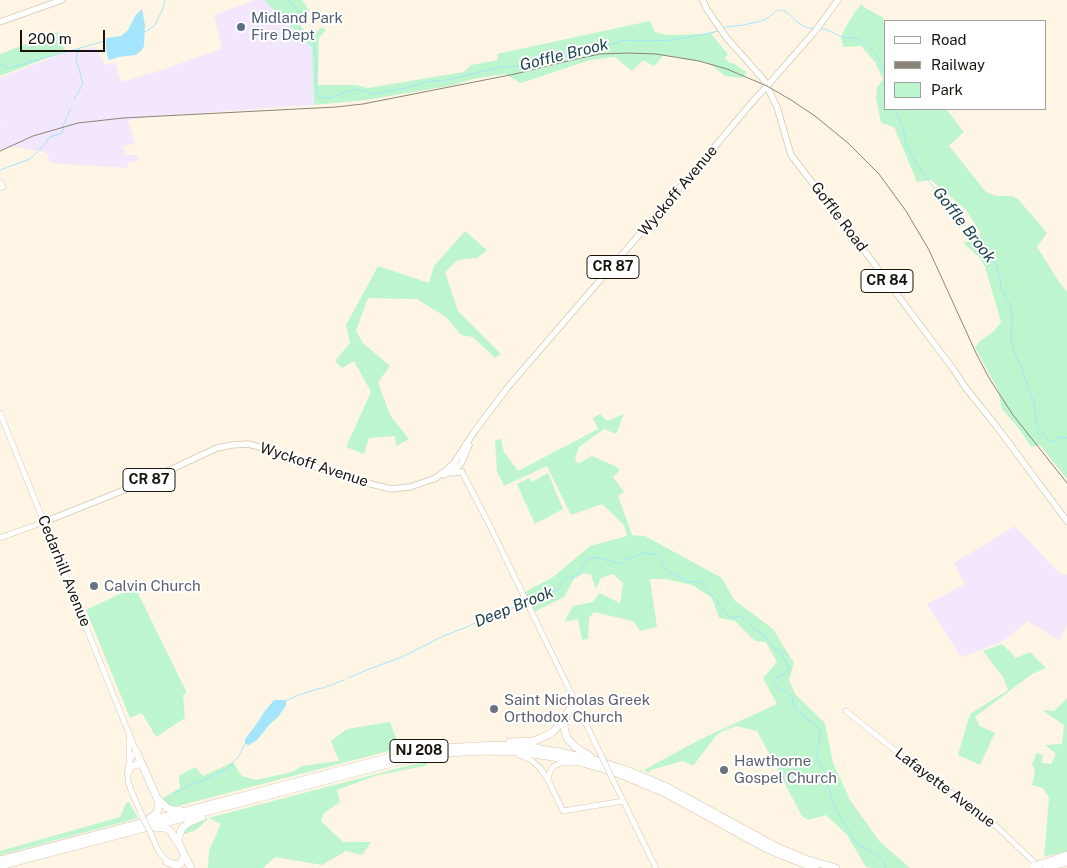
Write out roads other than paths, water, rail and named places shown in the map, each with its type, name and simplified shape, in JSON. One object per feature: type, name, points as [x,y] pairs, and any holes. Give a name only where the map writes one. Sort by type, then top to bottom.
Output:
[{"type":"highway","points":[[465,746],[531,741],[541,738],[554,731],[576,703]]},
{"type":"highway","points":[[576,703],[565,720],[566,734],[572,744],[609,770]]},
{"type":"highway","name":"NJ 208","points":[[0,860],[394,756],[424,750],[465,746],[506,746],[568,753],[665,793],[765,848],[815,868]]},
{"type":"highway","points":[[123,828],[150,819],[155,815],[159,807],[157,798],[136,751]]},
{"type":"highway","name":"NJ 208","points":[[0,866],[405,760],[445,753],[485,751],[517,752],[548,756],[638,775],[667,788],[777,847],[806,859],[836,868]]},
{"type":"highway","points":[[128,770],[133,762],[141,763]]},
{"type":"highway","points":[[157,798],[164,806],[174,810],[214,804]]},
{"type":"highway","points":[[187,863],[178,837],[182,828],[187,823],[248,801]]},
{"type":"highway","points":[[102,839],[163,828],[171,832],[180,846]]},
{"type":"highway","points":[[1038,867],[1067,856]]},
{"type":"highway","points":[[167,862],[176,865],[180,864],[184,858],[187,863]]},
{"type":"highway","points":[[183,868],[187,863]]},
{"type":"highway","points":[[1038,867],[1067,863]]},
{"type":"main road","points":[[0,22],[62,0]]},
{"type":"main road","name":"Goffle Road","points":[[703,0],[716,23],[764,80],[776,107],[791,155],[1067,521]]},
{"type":"main road","name":"CR 87","points":[[767,86],[818,28],[838,0]]},
{"type":"main road","points":[[757,72],[768,76],[778,74]]},
{"type":"main road","name":"Wyckoff Avenue","points":[[44,522],[142,483],[217,448],[232,445],[248,444],[256,446],[302,463],[371,484],[391,488],[410,487],[446,475],[462,462],[473,434],[525,367],[767,86]]},
{"type":"main road","name":"Wyckoff Avenue","points":[[434,479],[446,471],[458,467]]},
{"type":"street","name":"Cedarhill Avenue","points":[[0,412],[136,751]]},
{"type":"street","points":[[458,467],[488,522],[656,868]]},
{"type":"street","name":"Wyckoff Avenue","points":[[0,538],[44,522]]},
{"type":"street","name":"Lafayette Avenue","points":[[846,711],[912,764],[992,822],[1038,867]]},
{"type":"street","name":"Cedarhill Avenue","points":[[127,729],[130,743],[128,770],[131,790],[159,852],[174,868]]},
{"type":"street","points":[[128,770],[131,757],[136,751]]},
{"type":"street","points":[[485,751],[528,758],[537,765],[548,780],[563,811],[623,801]]},
{"type":"street","points":[[548,780],[552,768],[561,763],[572,763],[609,770]]},
{"type":"water","points":[[142,9],[145,25],[144,46],[142,50],[136,55],[108,59],[106,38],[121,36],[126,32],[135,16]]},
{"type":"water","points":[[274,700],[286,700],[286,706],[257,740],[249,745],[245,744],[245,739]]},
{"type":"waterway","name":"Goffle Brook","points":[[145,32],[154,26],[162,11],[165,0]]},
{"type":"waterway","name":"Goffle Brook","points":[[288,0],[301,14],[300,29],[314,42],[318,97],[330,98],[358,89],[373,94],[501,67],[522,66],[586,46],[612,44],[626,40],[673,40],[719,31]]},
{"type":"waterway","name":"Goffle Brook","points":[[723,29],[761,21],[776,11],[782,10],[807,28],[815,28]]},
{"type":"waterway","name":"Goffle Brook","points":[[819,29],[825,29],[840,36],[856,38],[862,41],[875,53],[884,70]]},
{"type":"waterway","name":"Goffle Brook","points":[[74,99],[83,84],[76,59],[80,48],[105,41]]},
{"type":"waterway","points":[[0,63],[8,68],[80,48]]},
{"type":"waterway","name":"Goffle Brook","points":[[0,170],[30,159],[50,137],[62,133],[71,108]]},
{"type":"waterway","name":"Goffle Brook","points":[[896,110],[903,128],[907,148],[918,166],[995,262],[1001,288],[1011,307],[1011,340],[1034,403],[1037,424],[1040,430],[1049,441],[1055,442],[1058,438],[1067,438]]},
{"type":"waterway","name":"Deep Brook","points":[[527,601],[559,589],[564,580],[579,574],[586,561],[593,557],[622,564],[627,559],[648,553],[656,555],[667,571],[689,582],[699,581],[728,616],[731,618],[741,616],[755,630],[763,634],[774,648],[782,654],[789,669],[775,679],[774,683],[778,688],[790,694],[795,710],[814,723],[821,731],[817,760],[825,772],[836,810],[858,845],[868,849],[885,862],[885,868]]},
{"type":"waterway","name":"Deep Brook","points":[[348,678],[402,657],[496,612],[524,602]]},
{"type":"waterway","name":"Deep Brook","points":[[285,701],[344,680]]},
{"type":"waterway","name":"Deep Brook","points":[[174,793],[227,769],[239,756],[245,744]]},
{"type":"railway","points":[[0,151],[33,136],[78,123],[123,118],[363,104],[515,74],[600,54],[656,54],[699,61],[727,69],[767,86],[815,116],[848,143],[879,174],[906,211],[929,250],[989,378],[1013,415],[1067,483]]},
{"type":"place","name":"Midland Park Fire Dept","points":[[241,27]]},
{"type":"place","name":"Calvin Church","points":[[94,586]]},
{"type":"place","name":"Saint Nicholas Greek Orthodox Church","points":[[494,709]]},
{"type":"place","name":"Hawthorne Gospel Church","points":[[724,770]]}]
